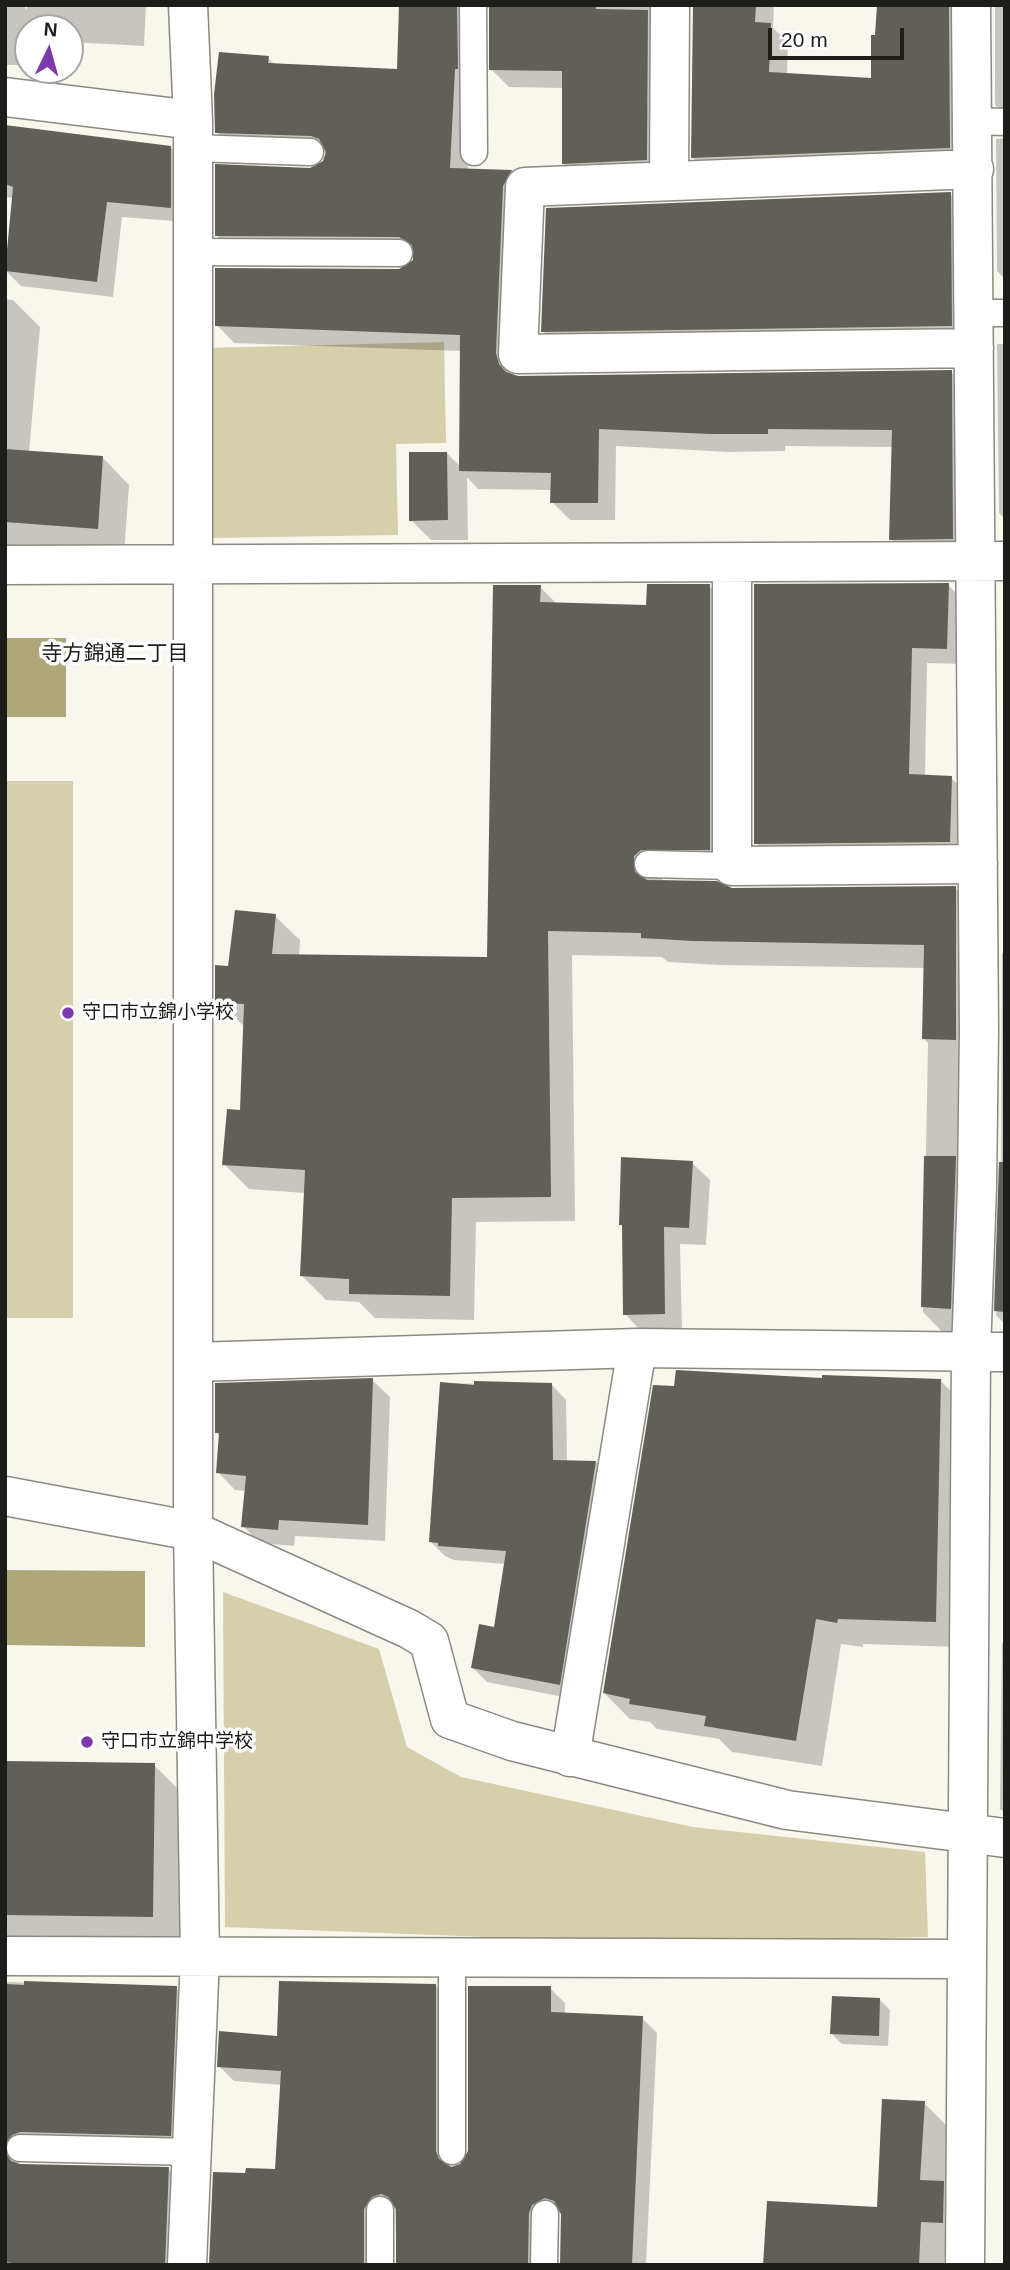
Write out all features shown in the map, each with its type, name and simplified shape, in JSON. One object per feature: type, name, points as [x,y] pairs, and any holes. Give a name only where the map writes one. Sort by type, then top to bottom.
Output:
[{"type":"street","points":[[187,2265],[200,1957],[193,1531],[193,134],[188,5]]},
{"type":"street","points":[[669,181],[670,5]]},
{"type":"street","points":[[965,2265],[966,1835],[988,1352],[992,1030],[978,864],[990,561],[984,325],[974,169],[989,121],[971,5]]},
{"type":"street","points":[[5,97],[193,134]]},
{"type":"street","points":[[974,169],[525,187],[518,354],[984,325]]},
{"type":"street","points":[[5,565],[990,561]]},
{"type":"street","points":[[732,563],[732,866],[978,864]]},
{"type":"street","points":[[195,1362],[637,1348],[988,1352]]},
{"type":"street","points":[[570,1757],[637,1348]]},
{"type":"street","points":[[5,1496],[193,1531],[409,1629],[429,1641],[450,1719],[570,1757],[787,1810],[1005,1838]]},
{"type":"street","points":[[5,1956],[964,1959]]},
{"type":"lane","points":[[473,5],[474,152]]},
{"type":"lane","points":[[193,134],[310,152]]},
{"type":"lane","points":[[193,252],[399,253]]},
{"type":"lane","points":[[648,864],[732,866]]},
{"type":"lane","points":[[452,1958],[452,2151]]},
{"type":"lane","points":[[20,2148],[192,2151]]},
{"type":"lane","points":[[380,2210],[380,2265]]},
{"type":"lane","points":[[544,2265],[545,2214]]},
{"type":"shaded area","points":[[444,342],[446,443],[396,444],[398,535],[207,538],[203,348]]},
{"type":"shaded area","points":[[5,638],[66,638],[66,717],[5,717]]},
{"type":"shaded area","points":[[5,781],[73,781],[73,1318],[5,1318]]},
{"type":"shaded area","points":[[5,1570],[145,1571],[145,1647],[5,1645]]},
{"type":"shaded area","points":[[223,1592],[379,1649],[407,1747],[461,1777],[693,1827],[925,1852],[928,1937],[643,1943],[225,1927]]},
{"type":"building","points":[[399,5],[457,5],[458,69],[455,69],[450,168],[512,170],[503,186],[496,353],[499,364],[506,372],[518,376],[952,370],[953,539],[889,540],[892,430],[768,429],[768,434],[710,434],[599,429],[598,503],[550,503],[551,473],[459,471],[460,335],[215,326],[215,268],[399,269],[413,260],[412,245],[399,237],[215,236],[215,164],[310,168],[323,161],[326,152],[319,139],[311,136],[215,133],[214,94],[219,52],[269,56],[268,63],[397,69]]},
{"type":"building","points":[[489,5],[596,5],[596,9],[648,10],[647,160],[562,164],[562,71],[489,70]]},
{"type":"building","points":[[693,5],[756,5],[755,22],[771,23],[769,72],[871,78],[871,35],[875,35],[877,5],[949,5],[950,148],[691,158]]},
{"type":"building","points":[[5,125],[171,146],[171,208],[107,202],[97,282],[5,271],[13,187],[5,184]]},
{"type":"building","points":[[951,192],[952,326],[541,332],[546,208]]},
{"type":"building","points":[[5,449],[103,456],[98,529],[5,522]]},
{"type":"building","points":[[409,452],[447,452],[448,520],[409,521]]},
{"type":"building","points":[[949,583],[947,649],[912,648],[909,774],[952,776],[950,842],[754,844],[754,584]]},
{"type":"building","points":[[647,584],[710,584],[710,850],[641,850],[634,856],[635,872],[647,880],[717,881],[732,888],[956,886],[956,1040],[922,1039],[924,945],[693,941],[641,938],[641,933],[548,931],[551,1197],[452,1198],[450,1296],[349,1294],[349,1279],[300,1276],[305,1170],[222,1165],[227,1109],[240,1110],[244,1004],[215,1003],[215,965],[228,966],[235,910],[276,914],[272,954],[487,957],[493,585],[541,585],[540,602],[646,605]]},
{"type":"building","points":[[924,1156],[956,1156],[951,1309],[921,1307]]},
{"type":"building","points":[[621,1157],[693,1161],[689,1228],[664,1227],[665,1314],[623,1315],[622,1225],[619,1225]]},
{"type":"building","points":[[999,1162],[1005,1162],[1005,1312],[994,1311]]},
{"type":"building","points":[[676,1370],[822,1378],[822,1375],[941,1379],[936,1622],[838,1619],[837,1623],[816,1619],[796,1741],[704,1726],[706,1716],[629,1704],[630,1699],[603,1693],[653,1385],[674,1386]]},
{"type":"building","points":[[373,1378],[368,1525],[279,1520],[278,1530],[241,1527],[246,1476],[216,1473],[219,1433],[215,1433],[215,1383]]},
{"type":"building","points":[[474,1381],[552,1383],[553,1460],[596,1461],[560,1685],[471,1668],[479,1624],[494,1627],[506,1551],[438,1546],[438,1543],[429,1542],[440,1382],[474,1385]]},
{"type":"building","points":[[5,1761],[155,1763],[153,1917],[5,1915]]},
{"type":"building","points":[[24,1981],[177,1986],[171,2136],[20,2132],[12,2135],[5,2144],[5,1984],[24,1985]]},
{"type":"building","points":[[279,1981],[436,1984],[436,2151],[439,2159],[451,2167],[460,2164],[468,2151],[468,1986],[551,1986],[551,2012],[643,2016],[632,2265],[560,2265],[561,2214],[554,2201],[545,2198],[532,2205],[529,2213],[528,2265],[396,2265],[396,2209],[388,2197],[381,2194],[372,2197],[364,2209],[364,2265],[209,2265],[213,2172],[245,2173],[246,2168],[275,2169],[281,2071],[217,2067],[219,2031],[277,2036]]},
{"type":"building","points":[[832,1996],[880,1998],[879,2036],[830,2034]]},
{"type":"building","points":[[882,2099],[925,2101],[920,2180],[944,2181],[943,2223],[921,2222],[919,2265],[763,2265],[767,2201],[877,2207]]},
{"type":"building","points":[[5,2152],[11,2161],[20,2164],[169,2167],[165,2265],[25,2265],[5,2262]]},
{"type":"place","name":"守口市立錦小学校","points":[[68,1013]]},
{"type":"place","name":"守口市立錦中学校","points":[[87,1742]]},
{"type":"district","name":"寺方錦通二丁目","points":[[115,654]]}]
